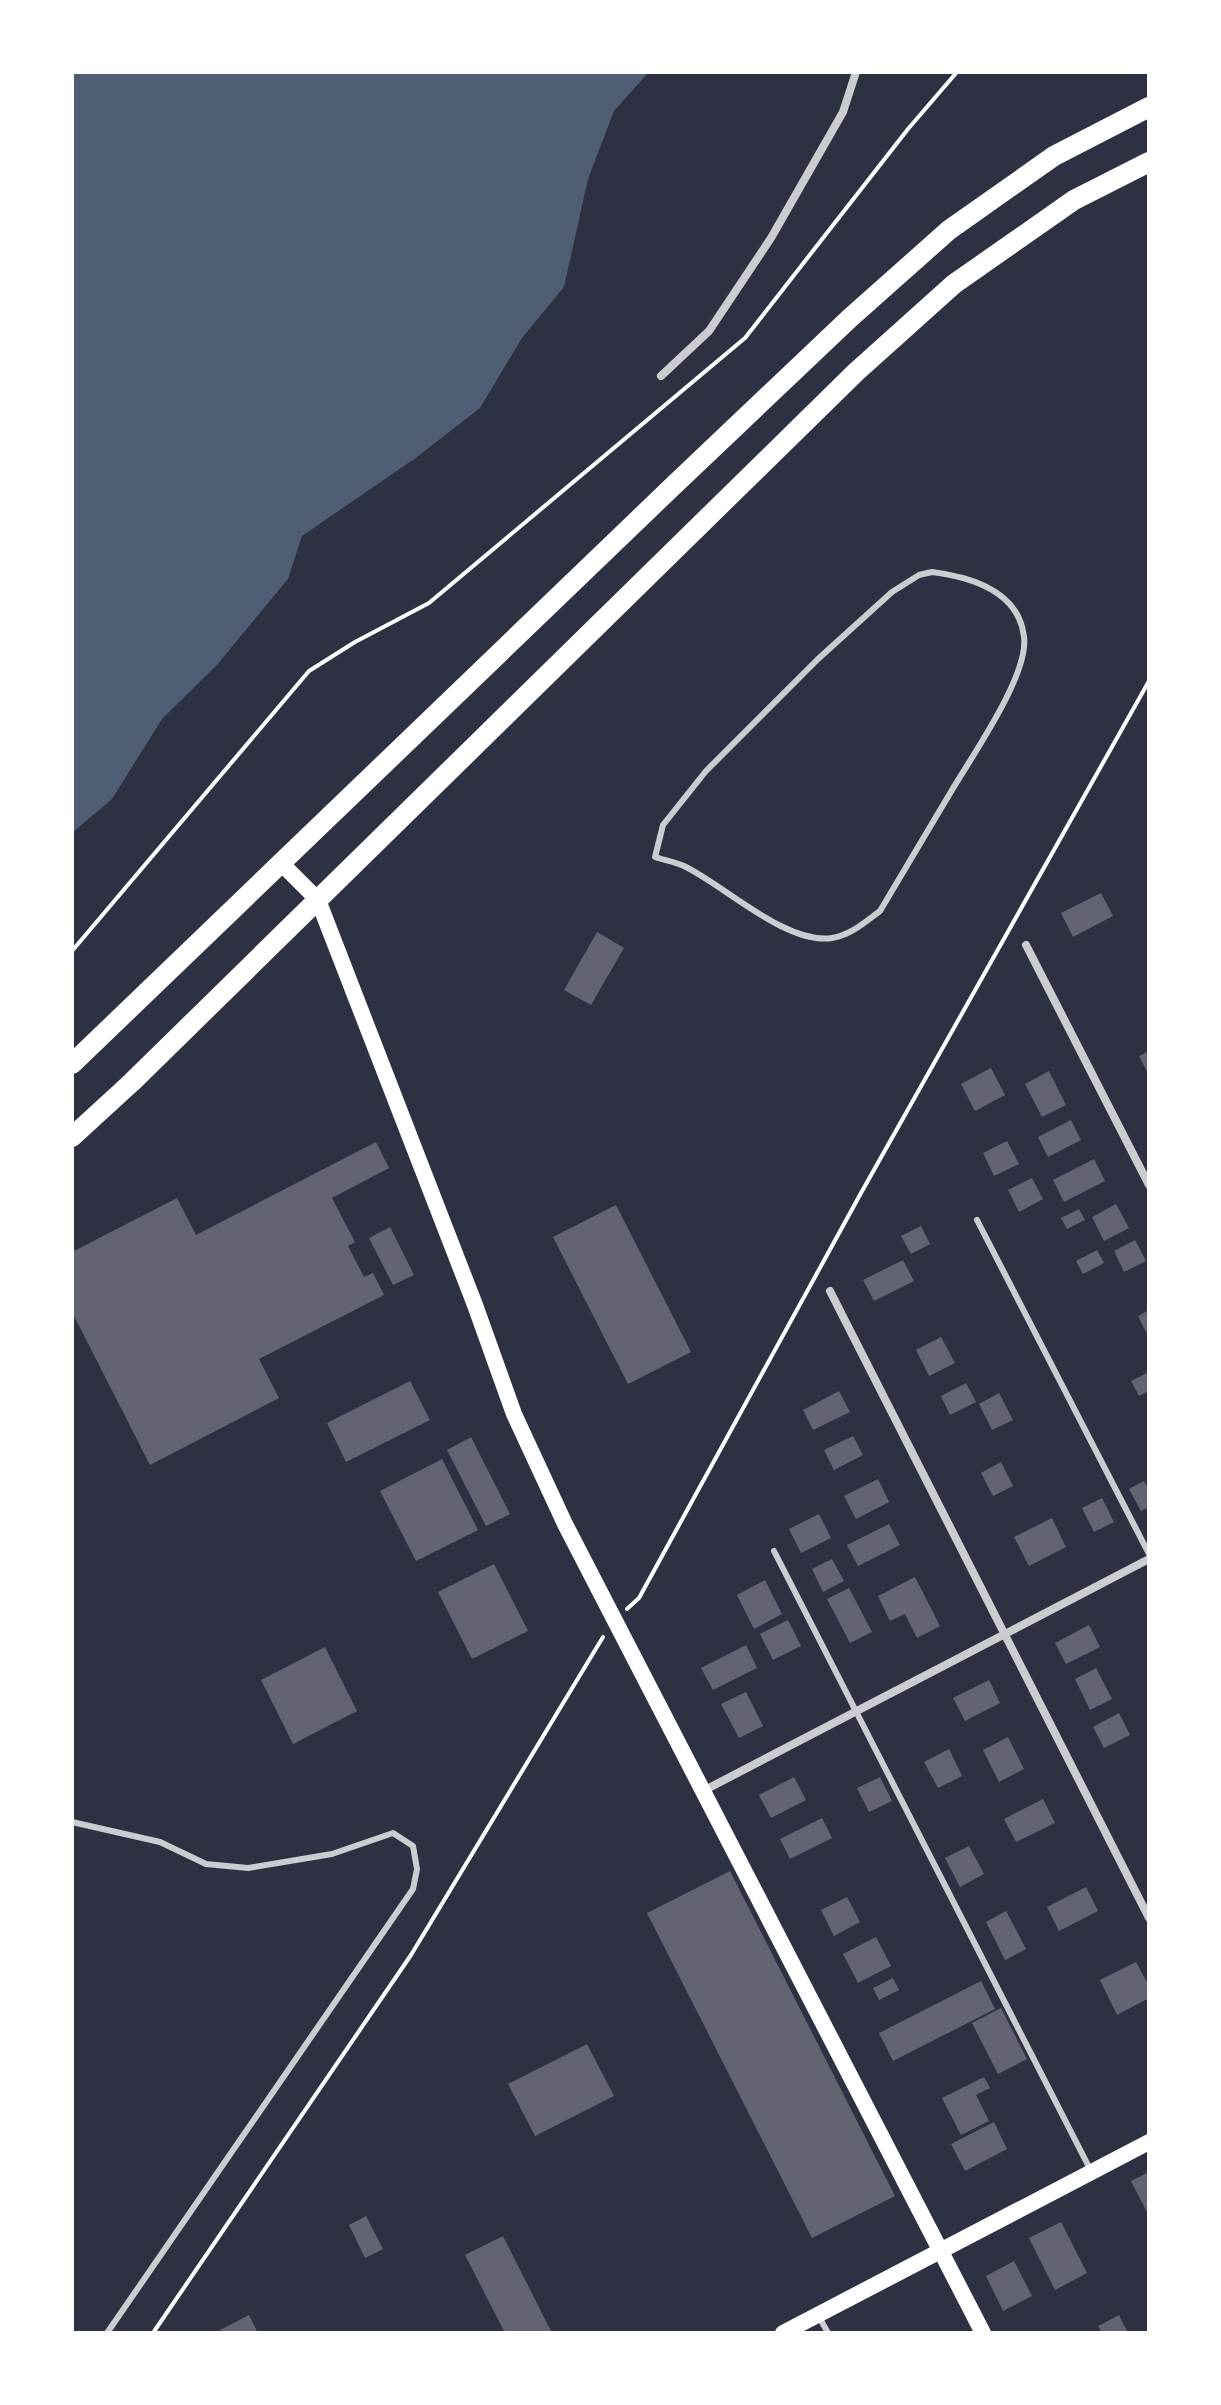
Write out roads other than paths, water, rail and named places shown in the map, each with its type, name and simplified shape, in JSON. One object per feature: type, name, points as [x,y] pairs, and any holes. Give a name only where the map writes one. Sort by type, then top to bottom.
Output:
[{"type":"highway","points":[[72,1064],[727,434],[949,230],[1054,156],[1149,107]]},
{"type":"highway","points":[[72,1137],[132,1082],[856,372],[954,284],[1074,200],[1149,162]]},
{"type":"main road","points":[[281,863],[318,900],[514,1414],[614,1619],[983,2333]]},
{"type":"main road","points":[[783,2333],[1149,2142]]},
{"type":"street","points":[[661,376],[709,331],[771,238],[843,112],[856,72]]},
{"type":"street","points":[[1026,945],[1149,1185]]},
{"type":"street","points":[[830,1291],[1149,1918]]},
{"type":"street","points":[[702,1791],[1149,1556]]},
{"type":"lane","points":[[932,572],[982,583],[1003,597],[1018,620],[1025,637],[1022,659],[1006,698],[880,911],[851,933],[831,939],[805,935],[757,913],[684,866],[655,857],[663,825],[706,771],[818,659],[892,592],[919,575],[932,572]]},
{"type":"lane","points":[[977,1220],[1149,1556]]},
{"type":"lane","points":[[774,1551],[1092,2172]]},
{"type":"lane","points":[[72,1822],[160,1842],[206,1864],[248,1868],[332,1854],[393,1833],[413,1846],[417,1869],[413,1889],[107,2333]]},
{"type":"lane","points":[[818,2315],[828,2333]]},
{"type":"water","points":[[72,72],[649,72],[614,111],[588,179],[564,287],[522,338],[480,408],[417,457],[302,536],[288,579],[216,666],[162,719],[112,799],[72,833]]}]
